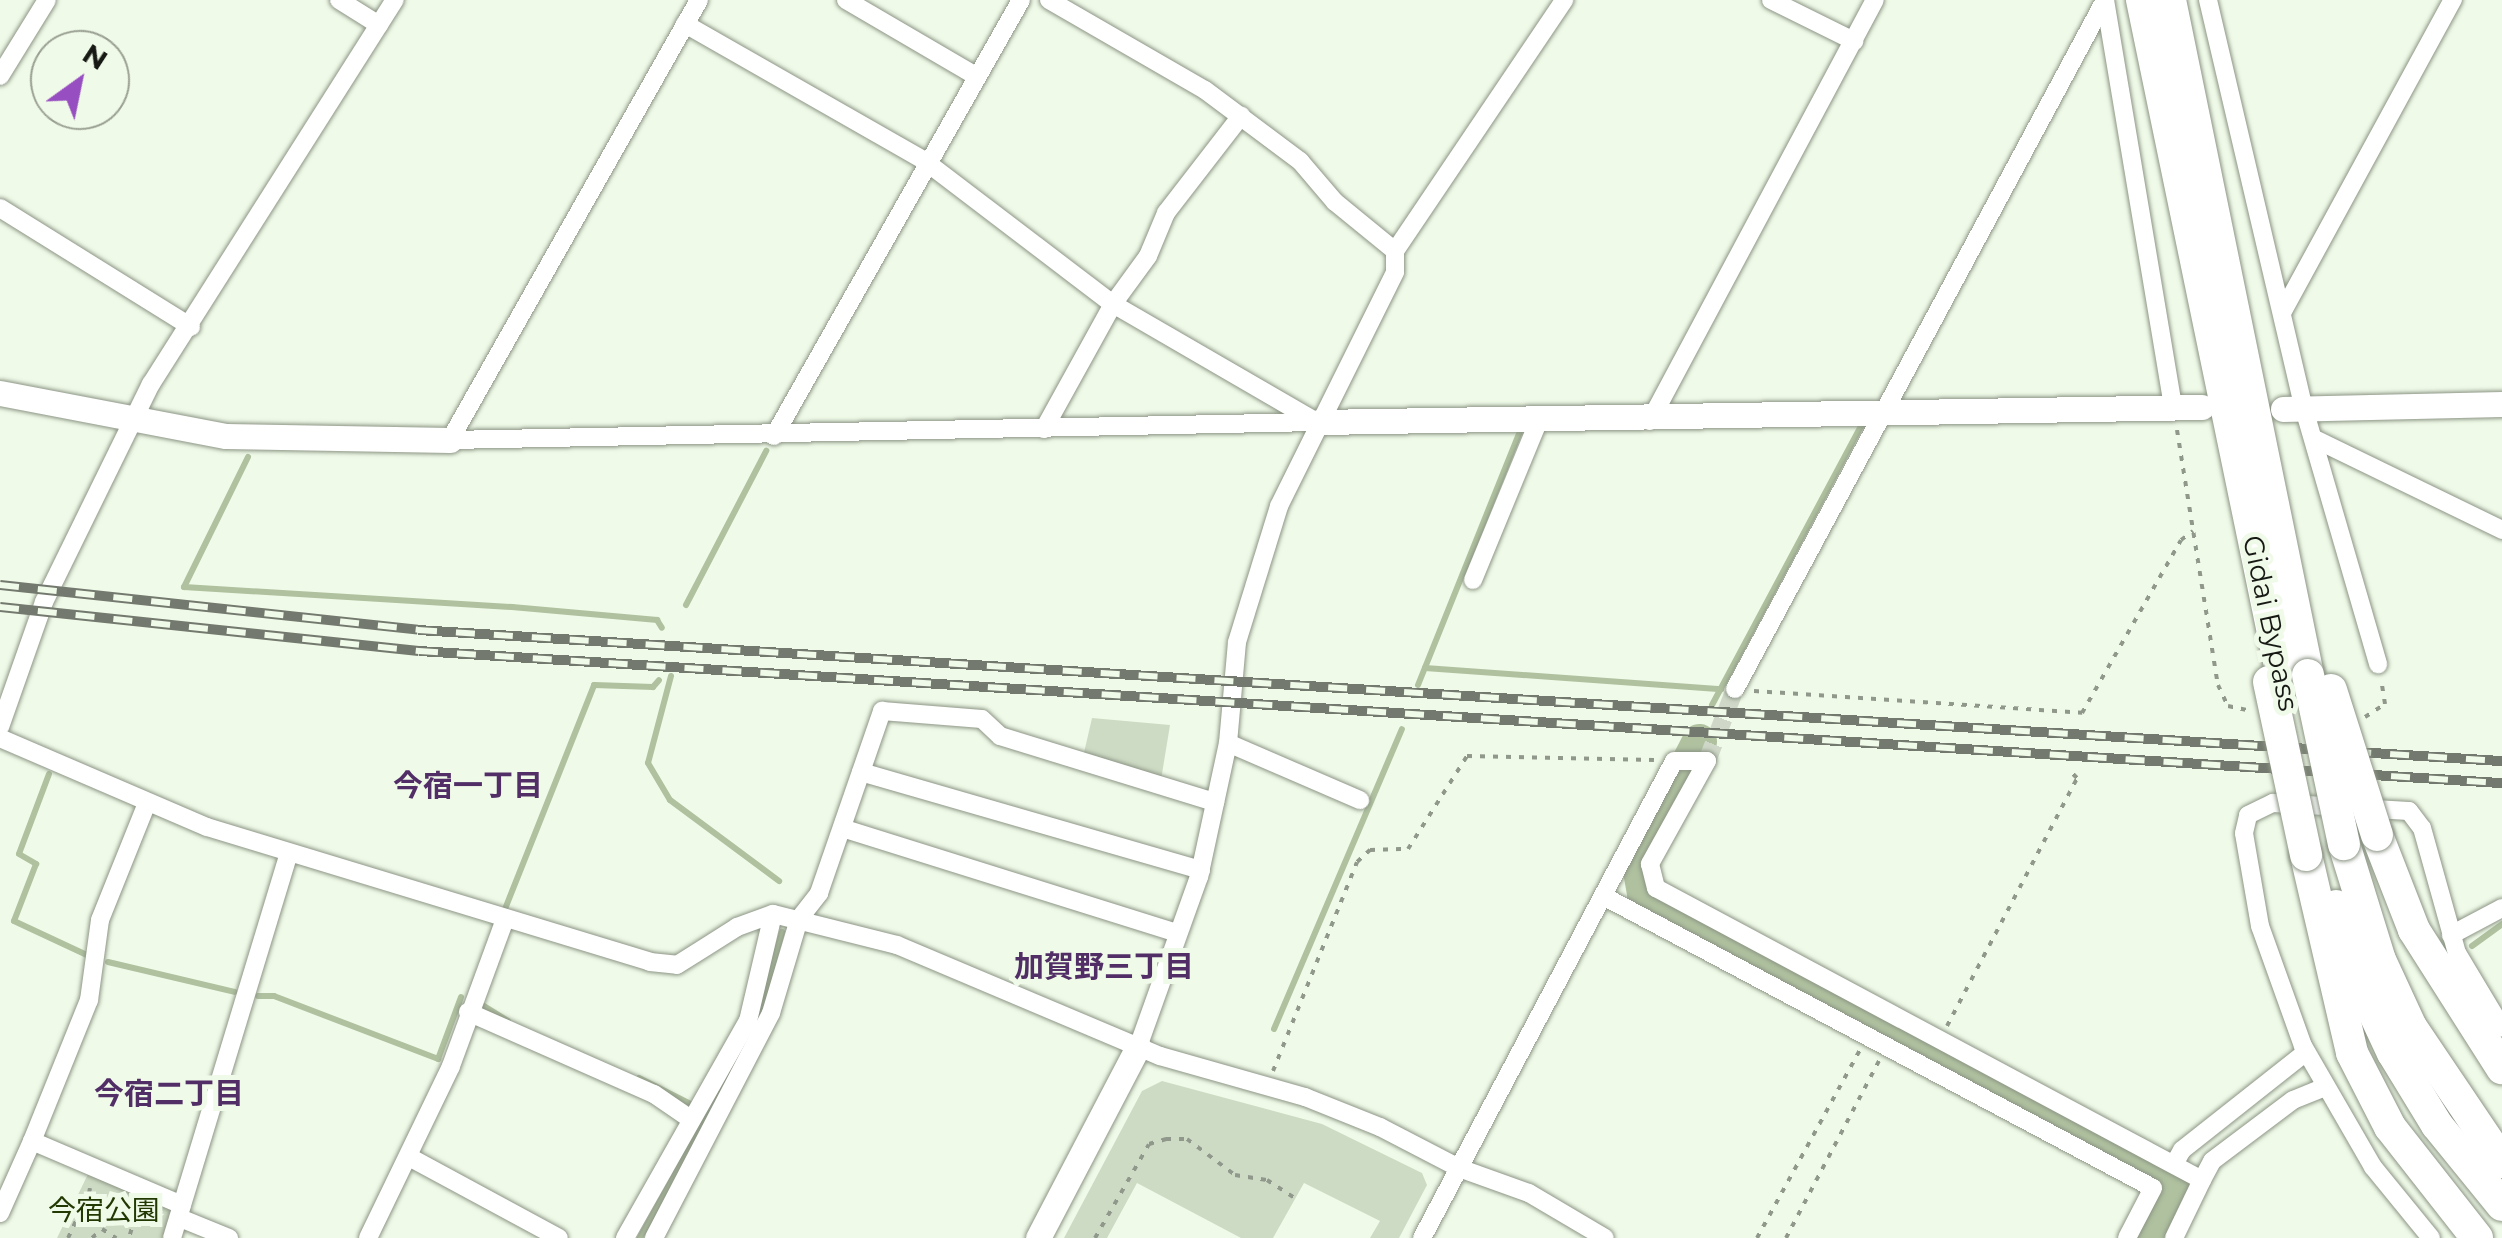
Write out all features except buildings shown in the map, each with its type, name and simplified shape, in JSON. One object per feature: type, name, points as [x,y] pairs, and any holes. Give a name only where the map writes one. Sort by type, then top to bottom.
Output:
[{"type":"highway","name":"Gidai Bypass","points":[[2142,0],[2235,445],[2296,677]]},
{"type":"highway","name":"Gidai Bypass","points":[[2170,0],[2246,370],[2323,851],[2355,972],[2393,1053],[2437,1125],[2502,1205]]},
{"type":"highway","points":[[2296,677],[2377,836],[2414,930],[2502,1068]]},
{"type":"highway","name":"Gidai Bypass","points":[[2323,851],[2411,1027],[2502,1162]]},
{"type":"highway","points":[[2323,851],[2352,1053],[2390,1127],[2477,1238]]},
{"type":"street","points":[[0,76],[47,0]]},
{"type":"street","points":[[339,0],[379,25]]},
{"type":"street","points":[[0,727],[44,602],[134,421],[395,0]]},
{"type":"street","points":[[450,440],[699,0]]},
{"type":"street","points":[[846,0],[976,76]]},
{"type":"street","points":[[774,436],[925,161],[1021,0]]},
{"type":"street","points":[[1049,0],[1241,116],[1300,160],[1335,202],[1396,251]]},
{"type":"street","points":[[1038,1238],[1138,1047],[1201,870],[1228,742],[1237,642],[1257,565],[1319,422],[1394,272],[1396,251],[1564,0]]},
{"type":"street","points":[[1771,0],[1854,40]]},
{"type":"street","points":[[1650,421],[1875,0]]},
{"type":"street","points":[[2105,0],[2173,406]]},
{"type":"street","points":[[1734,689],[1888,414],[2105,0]]},
{"type":"street","points":[[2208,0],[2282,313],[2294,409],[2317,440],[2378,664]]},
{"type":"street","points":[[2282,313],[2454,0]]},
{"type":"street","points":[[685,24],[925,161],[1113,304],[1281,406],[1319,422]]},
{"type":"street","points":[[1044,429],[1113,304],[1148,256],[1166,213],[1241,116]]},
{"type":"street","points":[[0,208],[191,328]]},
{"type":"street","points":[[0,393],[134,421],[282,440],[774,436],[1319,422],[1650,421],[2202,407]]},
{"type":"street","points":[[2294,409],[2502,404]]},
{"type":"street","points":[[1473,580],[1538,422]]},
{"type":"street","points":[[2317,440],[2502,530]]},
{"type":"street","points":[[654,1238],[770,1014],[799,919],[820,892],[882,711],[982,719],[1000,736],[1216,802]]},
{"type":"street","points":[[0,738],[147,803],[288,854],[505,920],[677,965],[737,927],[774,914],[952,965],[1138,1047],[1380,1127],[1459,1168],[1528,1193],[1605,1238]]},
{"type":"street","points":[[1228,742],[1360,800]]},
{"type":"street","points":[[1422,1238],[1677,761],[1706,761],[1650,864],[1656,888],[2202,1180]]},
{"type":"street","points":[[861,772],[1201,870]]},
{"type":"street","points":[[0,1212],[89,1000],[100,920],[147,803]]},
{"type":"street","points":[[2431,1238],[2373,1168],[2306,1052],[2260,926],[2244,832],[2248,815],[2273,803],[2409,811],[2422,828],[2450,935],[2502,1028]]},
{"type":"street","points":[[842,828],[1178,934]]},
{"type":"street","points":[[172,1238],[288,854]]},
{"type":"street","points":[[1605,897],[2153,1188],[2127,1238]]},
{"type":"street","points":[[2450,935],[2502,908]]},
{"type":"street","points":[[624,1238],[689,1118],[748,1021],[774,914]]},
{"type":"street","points":[[368,1238],[411,1158],[505,920]]},
{"type":"street","points":[[468,1012],[654,1094],[689,1118]]},
{"type":"street","points":[[2174,1164],[2182,1150],[2306,1052]]},
{"type":"street","points":[[2174,1238],[2212,1161],[2266,1120],[2325,1087]]},
{"type":"street","points":[[32,1141],[97,1169],[229,1238]]},
{"type":"street","points":[[411,1158],[560,1238]]},
{"type":"path","points":[[1734,689],[2082,712],[2181,540],[2194,531]]},
{"type":"path","points":[[1269,1088],[1357,862],[1370,850],[1408,849],[1467,756],[1486,751],[1677,761]]},
{"type":"path","points":[[1940,1039],[2077,778],[2072,774]]},
{"type":"path","points":[[1757,1238],[1867,1037]]},
{"type":"path","points":[[1786,1238],[1887,1046]]},
{"type":"path","points":[[1095,1238],[1149,1144],[1166,1140],[1187,1139],[1235,1176],[1266,1180],[1296,1199]]},
{"type":"path","points":[[68,1238],[97,1169]]},
{"type":"path","points":[[89,1193],[135,1217],[129,1238]]},
{"type":"path","points":[[92,1238],[102,1228],[116,1238]]},
{"type":"green space","points":[[1092,718],[1170,725],[1161,780],[1083,757]]},
{"type":"green space","points":[[1162,1081],[1322,1124],[1422,1173],[1427,1185],[1399,1238],[1370,1238],[1380,1221],[1304,1183],[1273,1238],[1241,1238],[1137,1183],[1107,1238],[1064,1238],[1142,1091]]},
{"type":"green space","name":"今宿公園","points":[[89,1172],[174,1209],[164,1238],[57,1238]]},
{"type":"waterway","points":[[1712,705],[1862,424]]},
{"type":"waterway","points":[[1418,685],[1519,434]]},
{"type":"waterway","points":[[686,605],[766,451]]},
{"type":"waterway","points":[[248,457],[184,587],[512,607],[657,620],[662,628]]},
{"type":"waterway","points":[[1425,668],[1721,689]]},
{"type":"waterway","points":[[671,676],[648,763],[670,800],[779,881]]},
{"type":"waterway","points":[[505,909],[594,685],[653,687],[659,680]]},
{"type":"waterway","points":[[1274,1029],[1402,729]]},
{"type":"waterway","points":[[1699,741],[1638,859],[1644,894],[2168,1178],[2175,1192],[2150,1238]]},
{"type":"waterway","points":[[49,774],[19,854],[36,864],[14,921],[87,955]]},
{"type":"waterway","points":[[2472,946],[2502,924]]},
{"type":"waterway","points":[[755,1027],[782,932]]},
{"type":"waterway","points":[[108,962],[235,992]]},
{"type":"waterway","points":[[258,996],[274,996],[438,1059],[461,997]]},
{"type":"waterway","points":[[484,1006],[508,1021]]},
{"type":"waterway","points":[[716,1099],[728,1077]]},
{"type":"waterway","points":[[639,1078],[689,1103]]},
{"type":"waterway","points":[[640,1238],[709,1113]]},
{"type":"tunnel","points":[[1707,761],[1735,689]]},
{"type":"railway","points":[[0,585],[418,630],[2502,761]]},
{"type":"railway","points":[[0,607],[419,651],[2502,783]]},
{"type":"district","name":"今宿一丁目","points":[[468,786]]},
{"type":"district","name":"加賀野三丁目","points":[[1104,967]]},
{"type":"district","name":"今宿二丁目","points":[[169,1094]]}]
